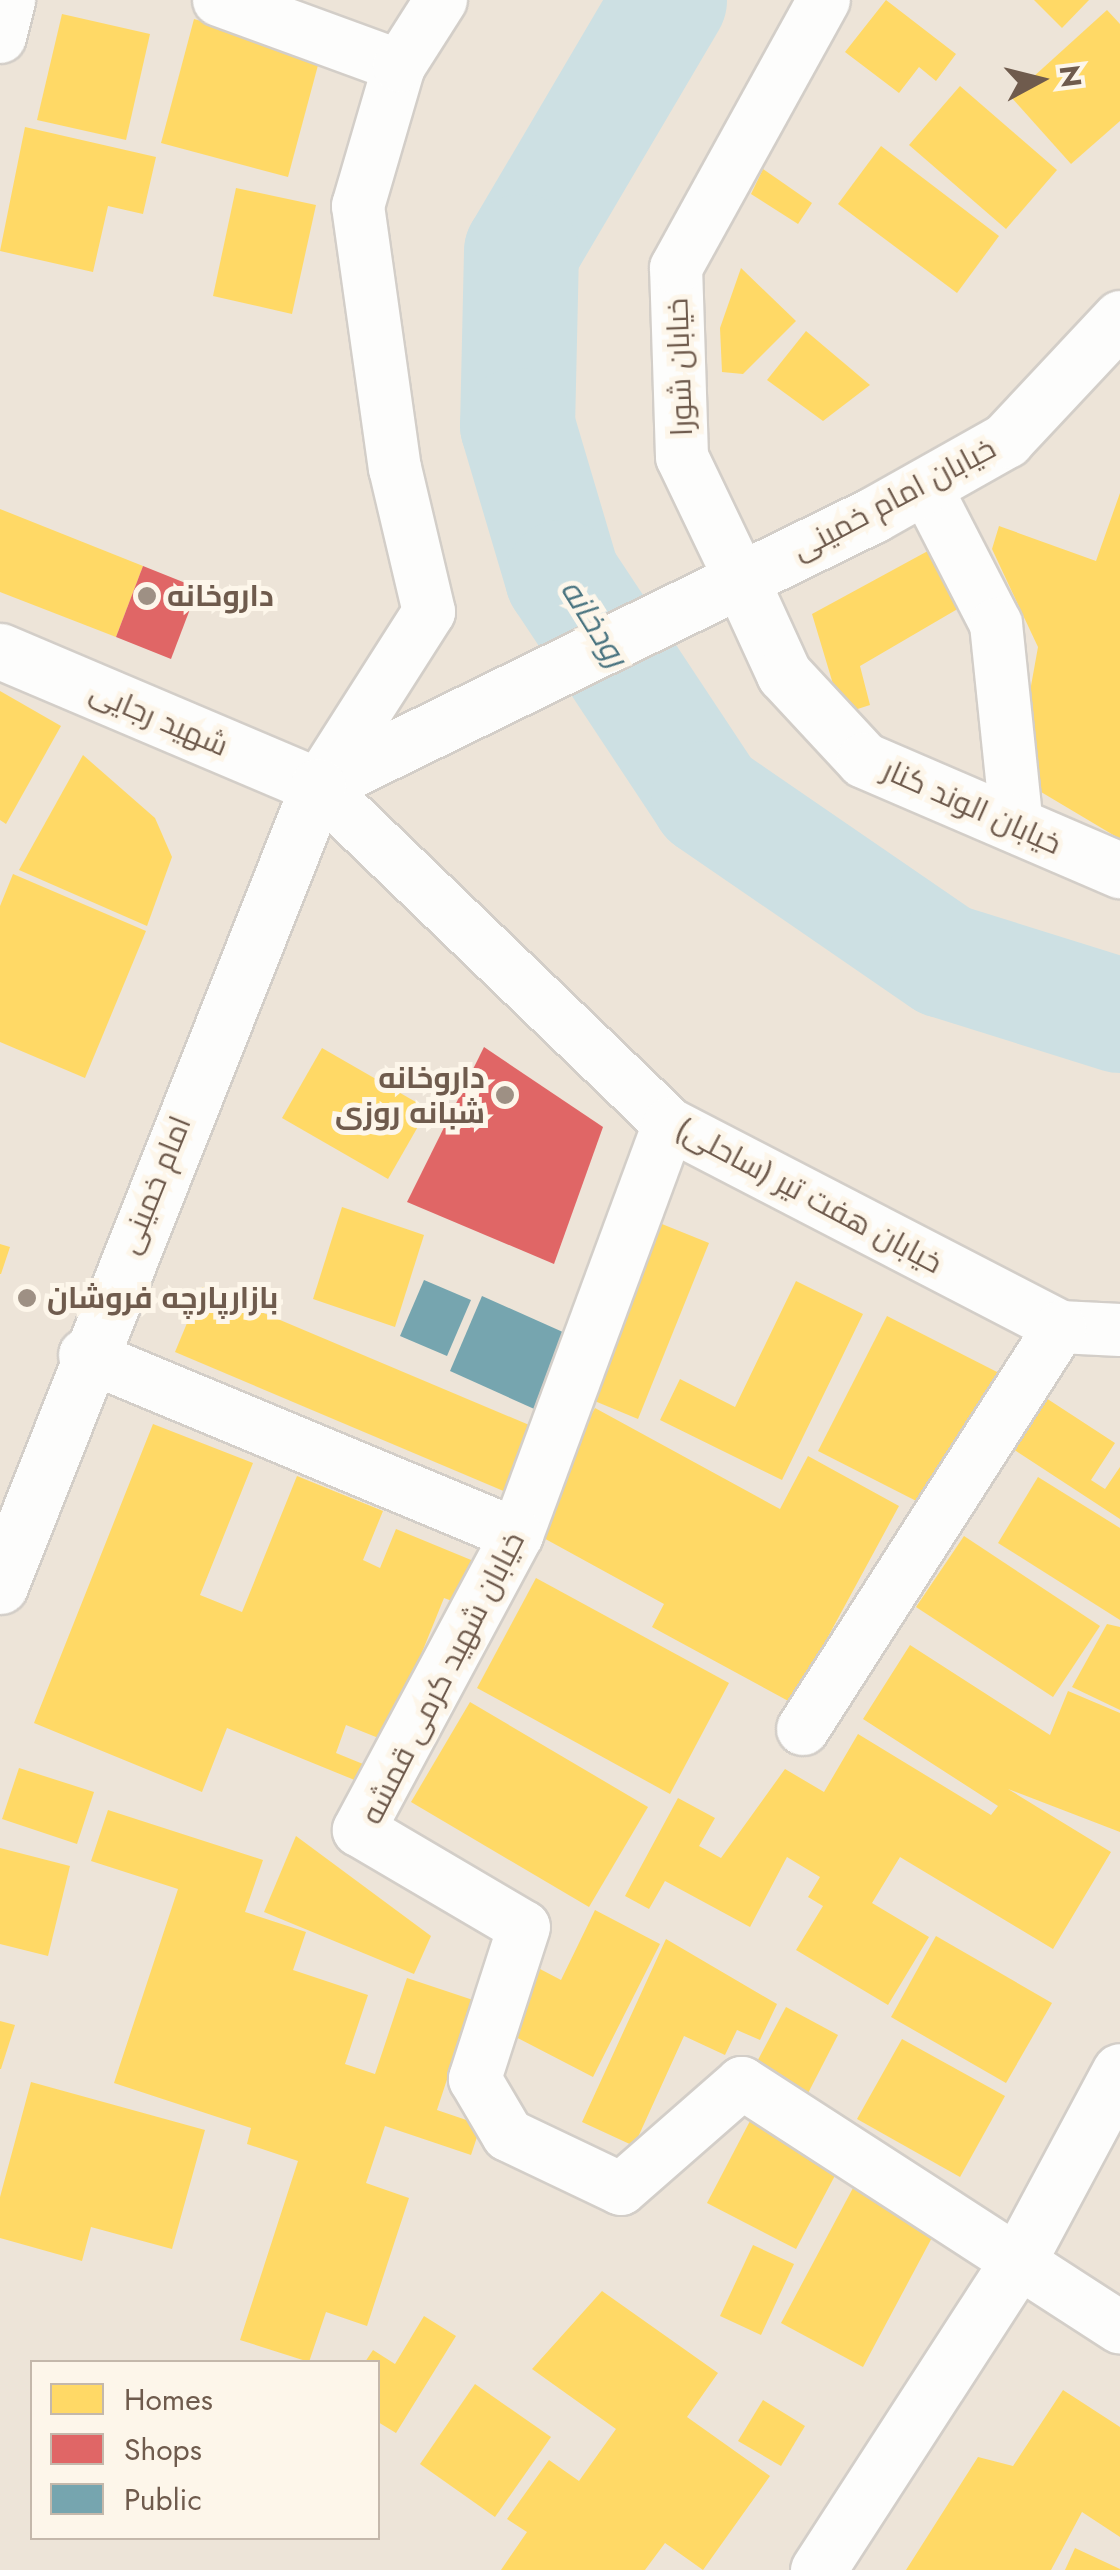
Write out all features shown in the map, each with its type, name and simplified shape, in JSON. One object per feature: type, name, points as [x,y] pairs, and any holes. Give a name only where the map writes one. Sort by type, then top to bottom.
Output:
[{"type":"main road","name":"خیابان امام خمینی","points":[[318,786],[925,486],[1006,440],[1120,318]]},
{"type":"main road","name":"خیابان الوند کنار","points":[[740,578],[784,674],[864,760],[1120,870]]},
{"type":"main road","name":"شهید رجایی","points":[[0,651],[318,786]]},
{"type":"main road","name":"امام خمینی","points":[[0,1586],[86,1355],[318,786]]},
{"type":"main road","points":[[818,2570],[1019,2259],[1120,2071]]},
{"type":"street","points":[[0,36],[9,0]]},
{"type":"street","points":[[219,0],[399,66]]},
{"type":"street","points":[[318,786],[428,612],[395,468],[358,206],[399,66],[442,0]]},
{"type":"street","name":"خیابان شورا","points":[[740,578],[682,457],[676,268],[824,0]]},
{"type":"street","points":[[925,486],[996,624],[1017,826]]},
{"type":"street","name":"خیابان هفت تیر (ساحلی)","points":[[318,786],[670,1124],[1060,1328],[1120,1330]]},
{"type":"street","name":"خیابان شهید کرمی قمشه","points":[[670,1124],[517,1535],[359,1830],[524,1927],[475,2079],[508,2136],[621,2190],[742,2084],[1019,2259]]},
{"type":"street","points":[[803,1728],[1060,1328]]},
{"type":"street","points":[[86,1355],[517,1535]]},
{"type":"street","points":[[1019,2259],[1120,2328]]},
{"type":"shaded area","points":[[0,0],[1120,0],[1120,2570],[0,2570]]},
{"type":"building: Homes","points":[[886,0],[956,54],[936,81],[919,67],[899,93],[845,52]]},
{"type":"building: Homes","points":[[1034,0],[1089,0],[1062,28]]},
{"type":"building: Homes","points":[[1107,10],[1120,24],[1120,121],[1071,164],[1011,97]]},
{"type":"building: Homes","points":[[62,14],[150,34],[126,140],[37,120]]},
{"type":"building: Homes","points":[[194,19],[321,54],[288,177],[161,143]]},
{"type":"building: Homes","points":[[960,86],[1057,170],[1006,229],[909,145]]},
{"type":"building: Homes","points":[[25,127],[156,157],[143,214],[108,206],[93,272],[0,251]]},
{"type":"building: Homes","points":[[881,146],[999,236],[957,293],[838,204]]},
{"type":"building: Homes","points":[[763,169],[812,203],[798,224],[751,194]]},
{"type":"building: Homes","points":[[236,188],[316,205],[292,314],[213,296]]},
{"type":"building: Homes","points":[[741,268],[796,321],[743,374],[722,372],[720,328]]},
{"type":"building: Homes","points":[[806,331],[870,385],[823,421],[767,380]]},
{"type":"building: Homes","points":[[1120,493],[1120,839],[1031,786],[1020,747],[1038,647],[992,549],[999,526],[1096,561]]},
{"type":"building: Homes","points":[[0,509],[143,566],[116,637],[0,592]]},
{"type":"building: Homes","points":[[937,546],[961,607],[860,666],[870,705],[842,714],[812,614]]},
{"type":"building: Homes","points":[[0,691],[61,726],[6,824],[0,820]]},
{"type":"building: Homes","points":[[83,755],[155,818],[172,857],[147,926],[19,870]]},
{"type":"building: Homes","points":[[13,874],[146,931],[85,1078],[0,1042],[0,906]]},
{"type":"building: Homes","points":[[322,1048],[428,1109],[388,1179],[282,1118]]},
{"type":"building: Homes","points":[[342,1207],[424,1235],[395,1327],[313,1299]]},
{"type":"building: Homes","points":[[657,1222],[709,1243],[638,1419],[585,1397]]},
{"type":"building: Homes","points":[[0,1244],[10,1247],[1,1274],[0,1274]]},
{"type":"building: Homes","points":[[796,1281],[863,1314],[782,1480],[660,1420],[680,1379],[735,1407]]},
{"type":"building: Homes","points":[[202,1287],[548,1433],[520,1498],[175,1352]]},
{"type":"building: Homes","points":[[887,1316],[1001,1374],[932,1509],[818,1451]]},
{"type":"building: Homes","points":[[1046,1398],[1115,1443],[1091,1480],[1105,1489],[1120,1467],[1120,1519],[1007,1445]]},
{"type":"building: Homes","points":[[595,1408],[780,1509],[808,1456],[899,1506],[792,1703],[652,1627],[664,1604],[529,1530]]},
{"type":"building: Homes","points":[[153,1424],[253,1463],[200,1595],[242,1612],[297,1476],[383,1511],[363,1560],[380,1568],[396,1529],[476,1562],[460,1604],[444,1598],[386,1741],[346,1725],[336,1753],[363,1764],[357,1781],[227,1728],[202,1792],[34,1723]]},
{"type":"building: Homes","points":[[1038,1477],[1120,1528],[1120,1620],[998,1543]]},
{"type":"building: Homes","points":[[964,1536],[1100,1626],[1053,1697],[916,1607]]},
{"type":"building: Homes","points":[[536,1578],[729,1683],[670,1794],[477,1688]]},
{"type":"building: Homes","points":[[1107,1624],[1120,1627],[1120,1710],[1072,1687]]},
{"type":"building: Homes","points":[[910,1645],[1050,1735],[1068,1691],[1120,1713],[1120,1832],[1008,1789],[1111,1852],[1053,1949],[900,1857],[872,1903],[929,1937],[888,2005],[796,1950],[823,1906],[808,1897],[820,1877],[787,1857],[750,1927],[665,1881],[649,1909],[625,1896],[678,1798],[715,1818],[699,1846],[721,1858],[785,1769],[824,1792],[858,1734],[991,1815],[998,1806],[863,1719]]},
{"type":"building: Homes","points":[[470,1702],[648,1807],[589,1907],[411,1802]]},
{"type":"building: Homes","points":[[19,1768],[94,1792],[77,1844],[2,1819]]},
{"type":"building: Homes","points":[[108,1810],[263,1860],[245,1912],[306,1932],[293,1970],[368,1995],[345,2064],[375,2074],[407,1978],[473,2000],[437,2110],[481,2125],[471,2155],[385,2126],[366,2183],[409,2198],[367,2326],[326,2312],[310,2360],[240,2340],[298,2161],[247,2144],[251,2128],[114,2083],[178,1889],[91,1861]]},
{"type":"building: Homes","points":[[296,1836],[431,1936],[414,1974],[264,1912]]},
{"type":"building: Homes","points":[[0,1848],[70,1866],[48,1956],[0,1944]]},
{"type":"building: Homes","points":[[595,1910],[660,1944],[593,2077],[508,2033],[540,1969],[561,1980]]},
{"type":"building: Homes","points":[[936,1936],[1052,2003],[1006,2083],[891,2017]]},
{"type":"building: Homes","points":[[666,1939],[777,2004],[760,2040],[737,2030],[725,2055],[684,2036],[634,2146],[582,2122]]},
{"type":"building: Homes","points":[[786,2007],[838,2035],[804,2101],[751,2073]]},
{"type":"building: Homes","points":[[0,2021],[15,2025],[1,2069],[0,2069]]},
{"type":"building: Homes","points":[[902,2039],[1005,2096],[960,2177],[857,2119]]},
{"type":"building: Homes","points":[[31,2082],[205,2130],[172,2249],[91,2227],[82,2261],[0,2238],[0,2197]]},
{"type":"building: Homes","points":[[750,2121],[839,2168],[796,2249],[707,2203]]},
{"type":"building: Homes","points":[[861,2173],[943,2217],[863,2367],[781,2323]]},
{"type":"building: Homes","points":[[753,2245],[794,2264],[761,2335],[720,2316]]},
{"type":"building: Homes","points":[[602,2291],[718,2373],[687,2417],[770,2476],[703,2570],[665,2543],[645,2570],[501,2570],[527,2532],[507,2519],[549,2460],[579,2481],[616,2429],[532,2369]]},
{"type":"building: Homes","points":[[424,2316],[456,2336],[396,2433],[380,2423],[380,2360],[366,2360],[373,2350],[395,2364]]},
{"type":"building: Homes","points":[[475,2384],[551,2437],[495,2517],[420,2464]]},
{"type":"building: Homes","points":[[1063,2390],[1120,2427],[1120,2537],[1082,2512],[1051,2570],[906,2570],[978,2457],[1013,2466]]},
{"type":"building: Homes","points":[[763,2400],[805,2426],[781,2466],[738,2441]]},
{"type":"building: Homes","points":[[1075,2548],[1120,2569],[1120,2570],[1065,2570]]},
{"type":"building: Shops","points":[[143,566],[198,588],[171,659],[116,637]]},
{"type":"building: Shops","points":[[484,1047],[603,1127],[554,1264],[407,1202]]},
{"type":"building: Public","points":[[424,1280],[471,1300],[447,1356],[400,1336]]},
{"type":"building: Public","points":[[482,1296],[574,1337],[541,1412],[450,1371]]},
{"type":"waterway","name":"رودخانه","points":[[669,0],[521,251],[517,425],[562,577],[708,798],[944,960],[1120,1015]]},
{"type":"place","name":"داروخانه","points":[[147,596]]},
{"type":"place","name":"داروخانه شبانه روزی","points":[[505,1095]]},
{"type":"place","name":"بازارپارچه فروشان","points":[[27,1298]]}]
